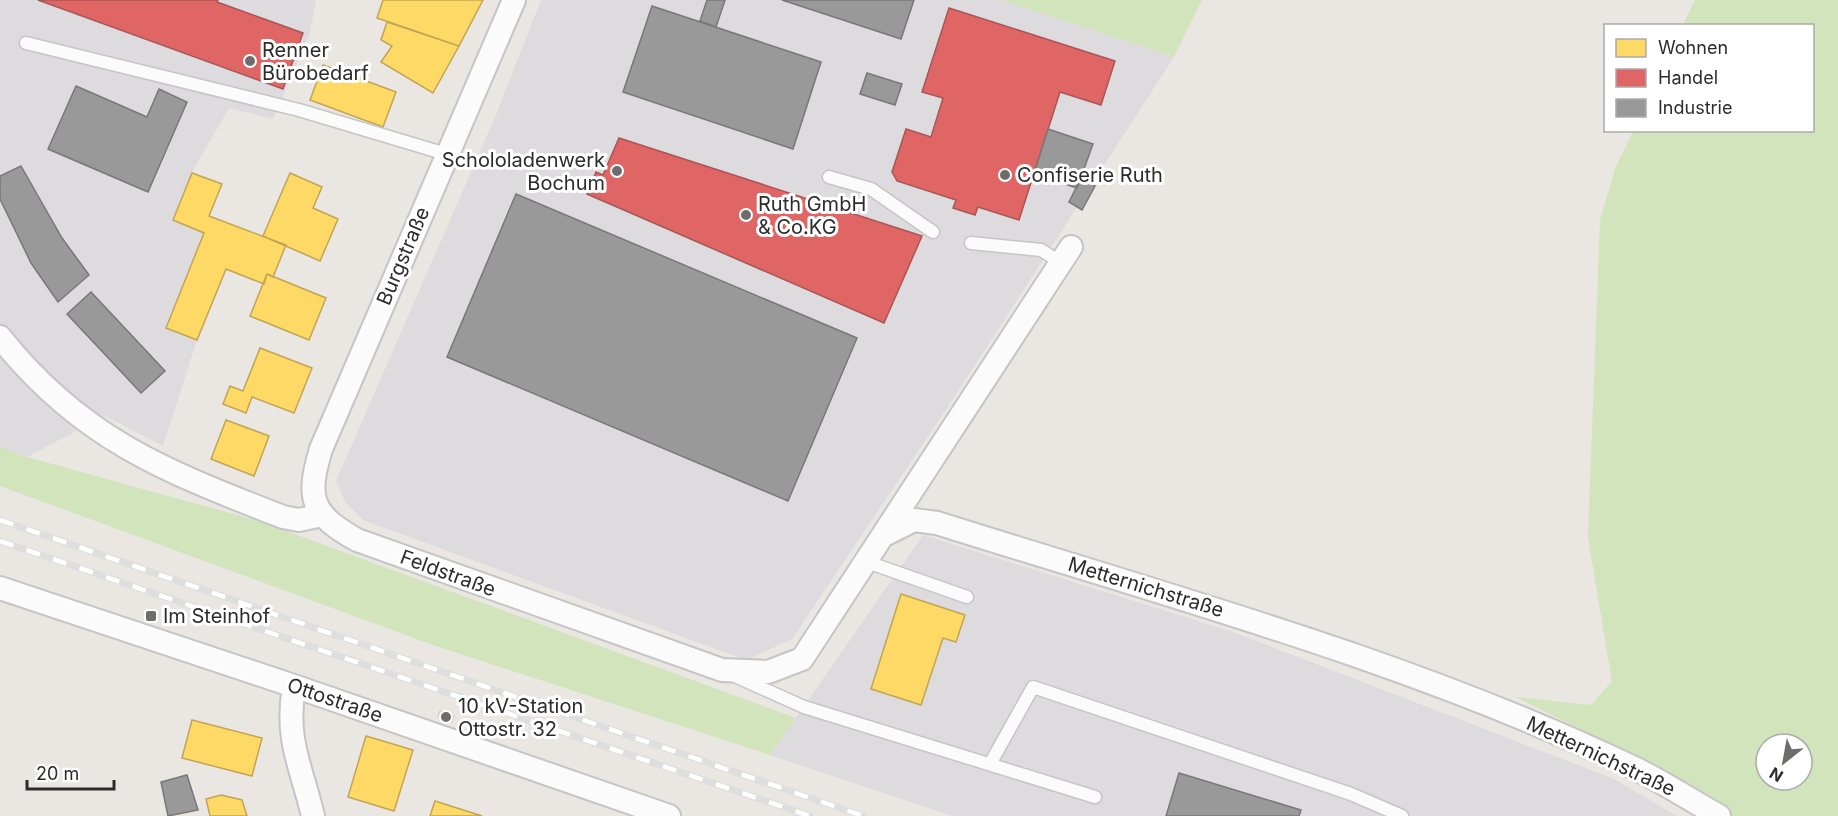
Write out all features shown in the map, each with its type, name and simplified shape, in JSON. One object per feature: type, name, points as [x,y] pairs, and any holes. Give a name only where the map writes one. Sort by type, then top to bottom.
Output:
[{"type":"street","name":"Burgstraße","points":[[322,515],[314,498],[312,478],[321,449],[513,0]]},
{"type":"street","points":[[884,535],[1066,254]]},
{"type":"street","points":[[0,337],[41,383],[78,417],[118,444],[164,469],[283,517],[299,520],[322,515]]},
{"type":"street","name":"Feldstraße","points":[[322,515],[336,528],[357,540],[722,670],[768,672],[802,659],[884,535]]},
{"type":"street","name":"Metternichstraße","points":[[884,535],[914,520],[937,523],[1242,617],[1501,709],[1634,768],[1719,816]]},
{"type":"street","name":"Ottostraße","points":[[0,588],[294,686],[669,816]]},
{"type":"street","points":[[294,686],[290,713],[292,742],[313,816]]},
{"type":"lane","points":[[26,43],[299,110],[446,154]]},
{"type":"lane","points":[[830,177],[871,189],[933,232]]},
{"type":"lane","points":[[971,243],[1066,254]]},
{"type":"lane","points":[[867,562],[967,597]]},
{"type":"lane","points":[[722,670],[804,707],[1095,797]]},
{"type":"lane","points":[[990,764],[1033,687],[1351,794],[1402,816]]},
{"type":"shaded area","points":[[0,0],[316,0],[310,33],[273,119],[229,108],[192,172],[222,184],[209,216],[241,228],[197,340],[163,446],[105,416],[27,457],[0,447]]},
{"type":"shaded area","points":[[541,0],[1001,0],[1174,57],[953,399],[792,639],[746,660],[363,520],[345,502],[336,481],[495,117]]},
{"type":"shaded area","points":[[923,535],[1233,632],[1614,779],[1677,816],[953,816],[770,755]]},
{"type":"green space","points":[[1001,0],[1202,0],[1174,57]]},
{"type":"green space","points":[[1695,0],[1838,0],[1838,816],[1731,816],[1644,762],[1516,697],[1591,705],[1612,681],[1588,537],[1600,220],[1615,169],[1633,132],[1814,132],[1814,24],[1683,24]]},
{"type":"green space","points":[[0,447],[27,457],[259,521],[796,718],[770,755],[433,645],[0,486]]},
{"type":"building: Wohnen","points":[[383,0],[483,0],[459,46],[377,18]]},
{"type":"building: Wohnen","points":[[387,22],[459,46],[433,93],[381,62],[392,46],[381,40]]},
{"type":"building: Wohnen","points":[[323,65],[396,92],[383,127],[310,100]]},
{"type":"building: Wohnen","points":[[192,173],[222,184],[209,216],[286,245],[273,277],[267,274],[264,284],[226,269],[197,340],[166,328],[204,233],[173,220]]},
{"type":"building: Wohnen","points":[[290,173],[322,187],[313,208],[338,219],[320,261],[263,236]]},
{"type":"building: Wohnen","points":[[267,274],[326,298],[309,340],[250,316]]},
{"type":"building: Wohnen","points":[[260,348],[312,368],[294,413],[252,397],[246,413],[223,404],[230,386],[243,391]]},
{"type":"building: Wohnen","points":[[226,420],[269,436],[254,476],[211,459]]},
{"type":"building: Wohnen","points":[[901,594],[965,615],[956,642],[943,638],[921,705],[871,689]]},
{"type":"building: Wohnen","points":[[192,720],[262,738],[252,776],[182,758]]},
{"type":"building: Wohnen","points":[[366,736],[413,750],[394,811],[348,797]]},
{"type":"building: Wohnen","points":[[221,795],[242,800],[247,816],[210,816],[206,799]]},
{"type":"building: Wohnen","points":[[435,801],[482,816],[430,816]]},
{"type":"building: Handel","name":"Renner Bürobedarf","points":[[38,0],[218,0],[217,2],[303,33],[283,89]]},
{"type":"building: Handel","points":[[949,8],[1115,61],[1101,105],[1060,92],[1019,220],[978,207],[975,215],[953,208],[956,200],[897,181],[892,172],[906,129],[931,137],[943,98],[922,92]]},
{"type":"building: Handel","name":"Ruth GmbH & Co.KG","points":[[619,138],[922,236],[884,323],[587,194],[596,172],[603,175]]},
{"type":"building: Industrie","points":[[707,0],[725,0],[716,27],[700,21]]},
{"type":"building: Industrie","points":[[782,0],[914,0],[901,39]]},
{"type":"building: Industrie","points":[[652,6],[821,62],[793,149],[623,92]]},
{"type":"building: Industrie","points":[[867,73],[902,84],[895,105],[860,94]]},
{"type":"building: Industrie","points":[[76,86],[147,117],[159,89],[187,102],[148,192],[48,149]]},
{"type":"building: Industrie","points":[[1048,129],[1093,144],[1077,188],[1034,174]]},
{"type":"building: Industrie","points":[[21,166],[62,238],[89,275],[58,302],[31,263],[0,199],[0,176]]},
{"type":"building: Industrie","points":[[1081,178],[1095,186],[1082,210],[1069,202]]},
{"type":"building: Industrie","points":[[516,194],[857,338],[788,501],[447,357]]},
{"type":"building: Industrie","points":[[91,292],[165,371],[141,393],[67,314]]},
{"type":"building: Industrie","points":[[1179,773],[1301,810],[1299,816],[1166,816]]},
{"type":"building: Industrie","points":[[187,775],[198,810],[168,816],[161,782]]},
{"type":"building: Sonstige","name":"10 kV-Station Ottostr. 32","points":[[440,711],[454,716],[452,722],[438,717]]},
{"type":"railway","points":[[0,520],[863,816]]},
{"type":"railway","points":[[0,541],[810,816]]},
{"type":"place","name":"Renner Bürobedarf","points":[[250,61]]},
{"type":"place","name":"Schololadenwerk Bochum","points":[[617,171]]},
{"type":"place","name":"Confiserie Ruth","points":[[1005,175]]},
{"type":"place","name":"Ruth GmbH & Co.KG","points":[[746,215]]},
{"type":"place","name":"Im Steinhof","points":[[151,616]]},
{"type":"place","name":"10 kV-Station Ottostr. 32","points":[[446,717]]}]
